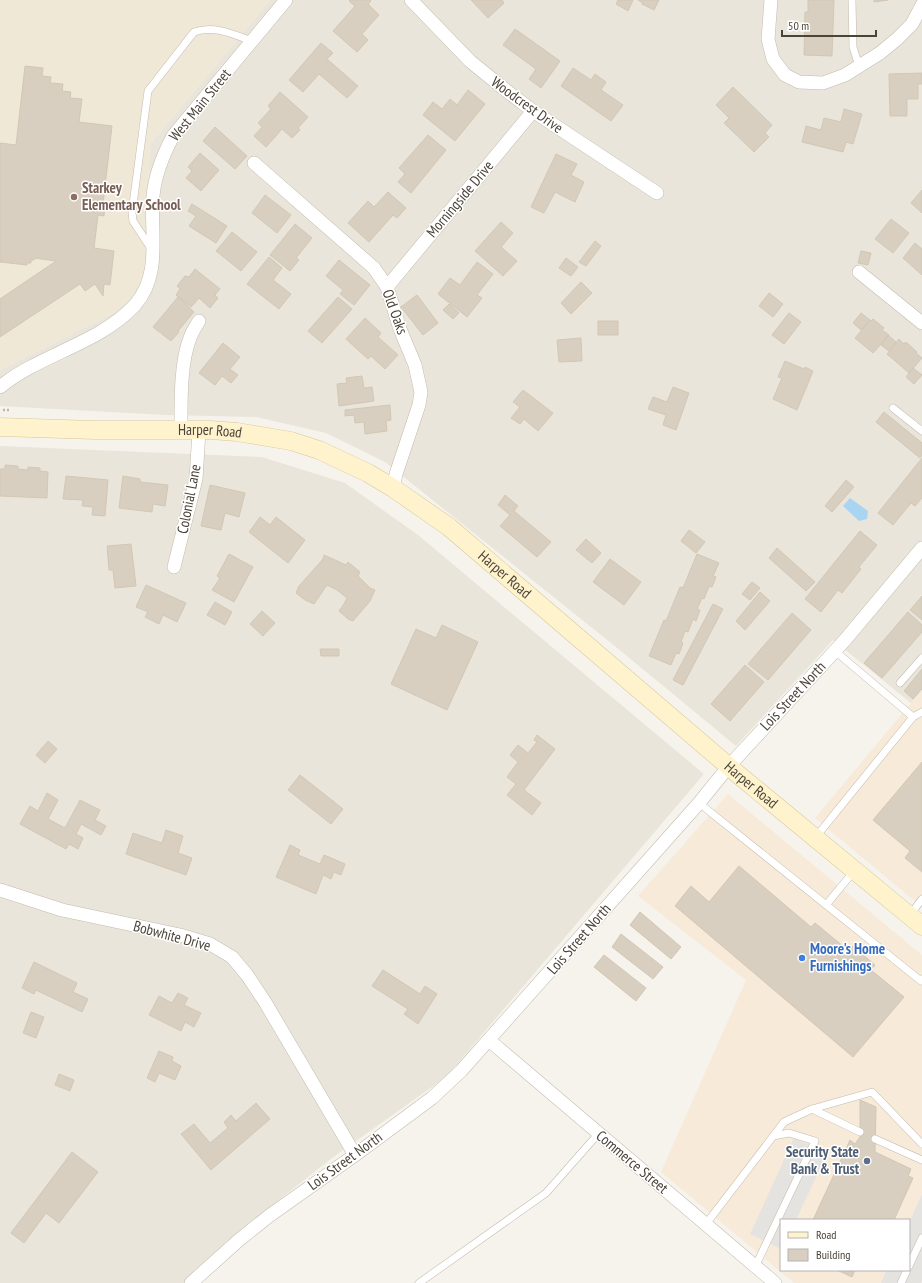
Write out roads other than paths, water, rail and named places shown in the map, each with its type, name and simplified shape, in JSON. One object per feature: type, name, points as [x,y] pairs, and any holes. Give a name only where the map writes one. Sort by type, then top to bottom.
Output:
[{"type":"main road","name":"Harper Road","points":[[1,419],[181,431],[237,432],[291,442],[312,448],[344,461],[393,488],[449,527],[728,766],[916,920]]},
{"type":"street","name":"West Main Street","points":[[0,388],[29,368],[85,340],[112,324],[135,304],[144,291],[150,277],[153,252],[154,195],[160,164],[166,150],[174,136],[286,0]]},
{"type":"street","name":"Woodcrest Drive","points":[[411,0],[470,61],[503,88],[533,111],[657,193]]},
{"type":"street","points":[[771,0],[768,39],[773,59],[785,75],[799,82],[823,82],[845,75],[880,53],[897,39],[912,24],[922,5]]},
{"type":"street","name":"Morningside Drive","points":[[387,287],[533,111]]},
{"type":"street","name":"Old Oaks","points":[[254,163],[374,268],[387,287],[400,329],[415,365],[421,392],[419,405],[396,474],[393,488]]},
{"type":"street","points":[[859,272],[922,323]]},
{"type":"street","points":[[181,431],[184,362],[190,338],[199,321]]},
{"type":"street","name":"Colonial Lane","points":[[174,567],[196,479],[199,431]]},
{"type":"street","name":"Lois Street North","points":[[191,1283],[239,1240],[270,1216],[355,1156],[448,1084],[490,1041],[699,803],[728,766],[835,651],[922,548]]},
{"type":"street","name":"Bobwhite Drive","points":[[0,890],[62,910],[180,935],[210,944],[232,957],[248,974],[355,1156]]},
{"type":"street","name":"Commerce Street","points":[[490,1041],[775,1283]]},
{"type":"lane","points":[[852,0],[853,47],[859,66]]},
{"type":"lane","points":[[153,252],[133,221],[132,212],[148,91],[194,32],[202,29],[223,30],[252,41]]},
{"type":"lane","points":[[893,408],[922,431]]},
{"type":"lane","points":[[835,651],[913,717]]},
{"type":"lane","points":[[900,684],[922,658]]},
{"type":"lane","points":[[815,838],[913,717],[922,712]]},
{"type":"lane","points":[[699,803],[921,981],[922,979]]},
{"type":"lane","points":[[826,905],[854,870]]},
{"type":"lane","points":[[916,920],[922,899]]},
{"type":"lane","points":[[706,1224],[784,1122],[812,1109],[872,1092],[922,1144]]},
{"type":"lane","points":[[812,1109],[860,1132]]},
{"type":"lane","points":[[419,1283],[546,1194],[599,1133]]},
{"type":"lane","points":[[755,1267],[815,1141],[789,1133],[773,1136]]},
{"type":"lane","points":[[876,1139],[922,1160]]},
{"type":"lane","points":[[910,1264],[922,1238]]},
{"type":"lane","points":[[901,1283],[907,1271]]},
{"type":"water","points":[[850,498],[868,511],[867,519],[859,521],[843,506]]},
{"type":"place","name":"Starkey Elementary School","points":[[74,197]]},
{"type":"place","name":"Moore's Home Furnishings","points":[[802,958]]},
{"type":"place","name":"Security State Bank & Trust","points":[[867,1161]]}]
